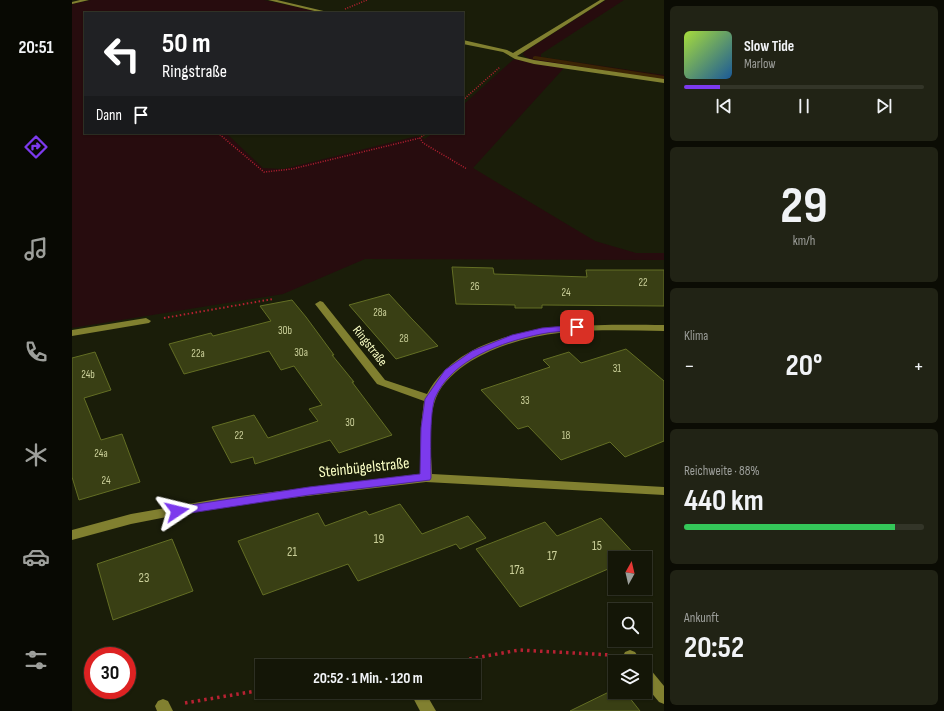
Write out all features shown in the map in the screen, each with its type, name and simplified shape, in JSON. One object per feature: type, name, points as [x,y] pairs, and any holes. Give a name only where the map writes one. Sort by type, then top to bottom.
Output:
[{"type":"street","points":[[72,3],[87,0]]},
{"type":"street","points":[[270,0],[325,12]]},
{"type":"street","points":[[514,55],[603,0]]},
{"type":"street","points":[[464,42],[514,55],[517,58],[534,62],[664,81]]},
{"type":"street","name":"Ringstraße","points":[[320,304],[381,382],[430,399]]},
{"type":"street","points":[[72,332],[146,321]]},
{"type":"street","points":[[426,478],[426,428],[430,399],[448,372],[476,353],[515,337],[542,331],[577,327],[664,328]]},
{"type":"street","name":"Steinbügelstraße","points":[[72,534],[131,519],[223,502],[426,478],[664,491]]},
{"type":"street","points":[[652,682],[664,697]]},
{"type":"street","points":[[421,699],[428,711]]},
{"type":"path","points":[[342,10],[367,0]]},
{"type":"path","points":[[464,99],[514,55]]},
{"type":"path","points":[[219,134],[264,172],[292,169],[420,138],[425,134]]},
{"type":"path","points":[[420,138],[423,143],[467,169]]},
{"type":"path","points":[[146,321],[273,299]]},
{"type":"path","points":[[470,659],[519,650],[608,657]]},
{"type":"path","points":[[164,709],[255,691]]},
{"type":"shaded area","points":[[91,0],[264,0],[319,12],[84,12],[84,134],[227,134],[263,168],[283,169],[417,136],[425,139],[432,134],[464,134],[464,104],[514,59],[564,68],[473,168],[595,241],[636,253],[664,253],[664,260],[365,259],[283,294],[72,328],[72,4]]},
{"type":"shaded area","points":[[606,0],[624,0],[541,54],[541,57],[664,75],[664,80],[531,60],[523,55],[524,52]]},
{"type":"building","points":[[452,267],[493,268],[494,274],[587,277],[586,270],[664,270],[664,306],[542,305],[542,308],[515,308],[515,305],[456,304]]},
{"type":"building","points":[[389,294],[438,346],[396,359],[349,305]]},
{"type":"building","points":[[292,300],[392,435],[339,453],[330,440],[255,464],[253,457],[231,463],[212,427],[254,415],[268,438],[318,421],[309,409],[322,405],[294,366],[281,370],[269,351],[184,374],[169,344],[211,333],[213,336],[271,321],[260,306]]},
{"type":"building","points":[[626,349],[664,381],[664,441],[625,457],[610,442],[561,460],[528,426],[518,429],[481,390],[550,367],[543,360],[569,352],[581,363]]},
{"type":"building","points":[[95,352],[111,390],[84,398],[101,440],[122,434],[140,482],[79,500],[72,477],[72,358]]},
{"type":"building","points":[[400,504],[422,534],[468,516],[486,538],[460,549],[456,544],[358,581],[348,564],[263,595],[238,541],[318,513],[325,526],[366,511],[369,515]]},
{"type":"building","points":[[601,518],[632,551],[608,551],[608,569],[520,607],[476,549],[545,522],[557,536]]},
{"type":"building","points":[[172,539],[193,591],[113,620],[97,564]]},
{"type":"building","points":[[608,692],[608,699],[631,699],[640,711],[570,711]]},
{"type":"waterway","points":[[535,58],[664,78]]},
{"type":"route","points":[[177,511],[223,502],[426,478],[426,428],[430,399],[448,372],[476,353],[515,337],[542,331],[577,327]]}]
